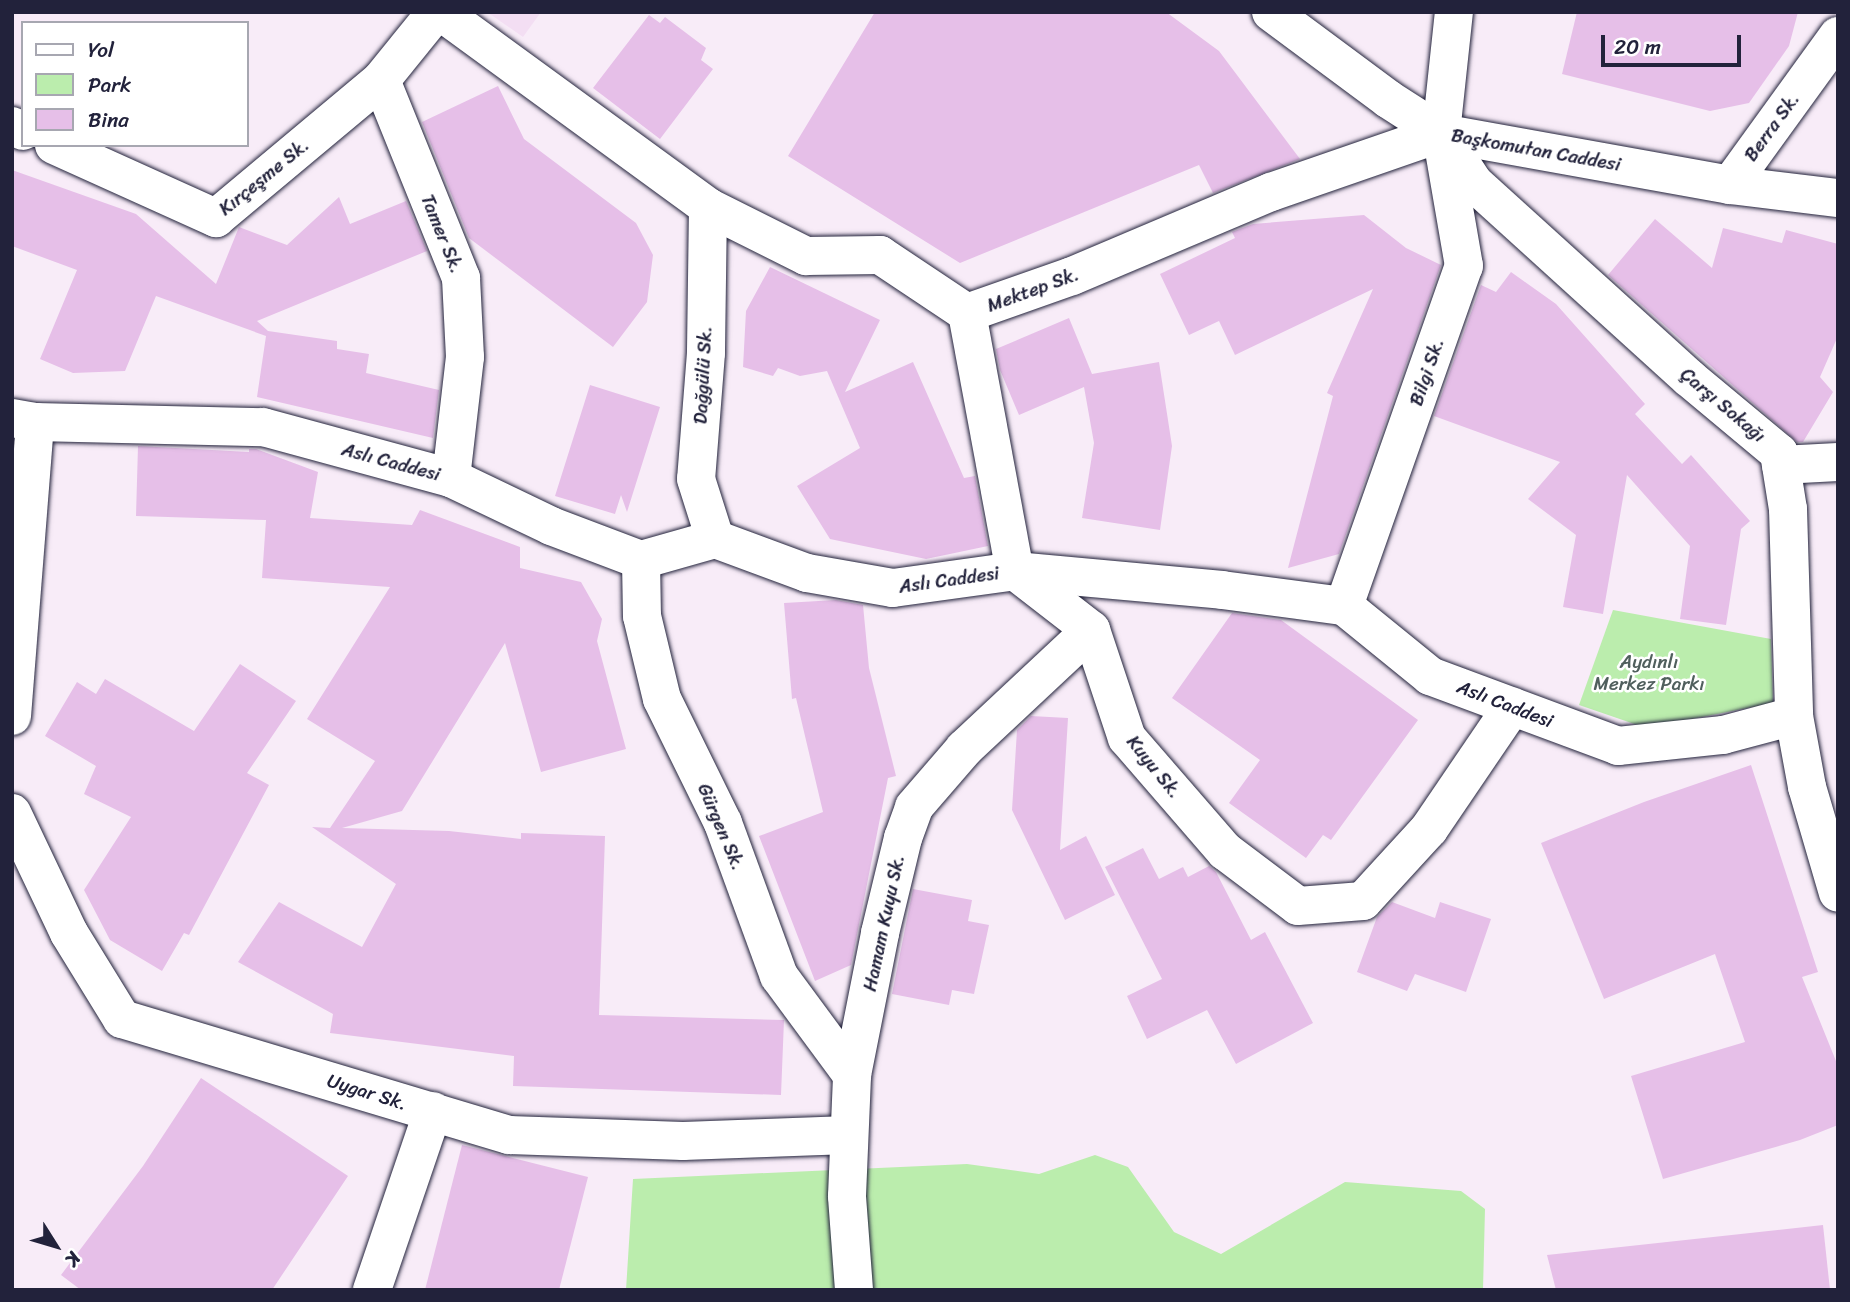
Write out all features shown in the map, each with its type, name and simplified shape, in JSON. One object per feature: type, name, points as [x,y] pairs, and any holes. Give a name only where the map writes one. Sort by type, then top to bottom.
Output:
[{"type":"street","name":"Kırçeşme Sk.","points":[[58,147],[216,218],[381,80],[438,12]]},
{"type":"street","name":"Mektep Sk.","points":[[438,12],[708,207],[806,256],[880,255],[967,313],[1072,276],[1271,192],[1441,133]]},
{"type":"street","name":"Başkomutan Caddesi","points":[[1271,12],[1388,99],[1441,133],[1730,185],[1838,198]]},
{"type":"street","name":"Bilgi Sk.","points":[[1344,606],[1464,266],[1441,133],[1454,12]]},
{"type":"street","name":"Berra Sk.","points":[[1730,185],[1838,36]]},
{"type":"street","name":"Tamer Sk.","points":[[381,80],[461,278],[465,357],[451,478]]},
{"type":"street","name":"Çarşı Sokağı","points":[[1441,133],[1474,183],[1689,378],[1779,453],[1788,509],[1794,716],[1807,788],[1838,893]]},
{"type":"street","name":"Dağgülü Sk.","points":[[708,207],[706,353],[696,480],[715,539]]},
{"type":"street","points":[[967,313],[1015,571],[1091,630]]},
{"type":"street","name":"Aslı Caddesi","points":[[23,420],[262,427],[451,478],[551,526],[641,560]]},
{"type":"street","points":[[12,716],[23,420]]},
{"type":"street","points":[[1781,465],[1838,462]]},
{"type":"street","name":"Aslı Caddesi","points":[[715,539],[807,573],[893,588],[1015,571],[1222,590],[1344,606],[1430,676],[1618,746],[1723,735],[1794,716]]},
{"type":"street","points":[[641,560],[715,539]]},
{"type":"street","name":"Gürgen Sk.","points":[[641,560],[642,616],[662,699],[723,823],[779,976],[852,1075]]},
{"type":"street","name":"Hamam Kuyu Sk.","points":[[853,1290],[847,1196],[852,1075],[902,838],[914,807],[964,749],[1091,630]]},
{"type":"street","name":"Kuyu Sk.","points":[[1091,630],[1127,738],[1225,851],[1298,906],[1363,901],[1429,829],[1512,707]]},
{"type":"street","name":"Uygar Sk.","points":[[12,813],[68,933],[122,1019],[509,1135],[683,1141],[849,1135]]},
{"type":"street","points":[[372,1290],[433,1111]]},
{"type":"shaded area","points":[[487,12],[541,12],[523,37]]},
{"type":"green space","name":"Aydınlı Merkez Parkı","points":[[1613,610],[1771,639],[1773,703],[1646,728],[1579,705]]},
{"type":"green space","points":[[1095,1155],[1128,1167],[1174,1232],[1221,1254],[1345,1182],[1461,1191],[1485,1209],[1483,1290],[626,1290],[633,1179],[967,1164],[1039,1174]]},
{"type":"building","points":[[875,12],[1166,12],[1219,51],[1300,159],[1213,193],[1199,165],[960,263],[788,156]]},
{"type":"building","points":[[1577,12],[1798,12],[1789,46],[1749,103],[1710,111],[1562,74]]},
{"type":"building","points":[[649,15],[660,23],[665,17],[706,48],[701,60],[713,69],[660,139],[593,88]]},
{"type":"building","points":[[498,86],[524,139],[636,223],[653,255],[647,302],[613,347],[469,238],[422,122]]},
{"type":"building","points":[[12,170],[136,214],[216,284],[239,227],[287,245],[339,197],[350,224],[406,201],[427,251],[257,321],[268,331],[337,341],[337,349],[369,354],[366,373],[439,390],[433,438],[257,397],[266,336],[156,296],[125,371],[73,373],[40,359],[77,270],[12,246]]},
{"type":"building","points":[[1364,215],[1406,248],[1441,265],[1339,554],[1288,568],[1333,396],[1327,393],[1373,289],[1235,355],[1219,321],[1189,335],[1160,274],[1235,238],[1232,232],[1253,224]]},
{"type":"building","points":[[1655,219],[1712,268],[1723,228],[1782,243],[1786,230],[1838,244],[1838,336],[1820,377],[1833,392],[1803,442],[1797,442],[1608,275]]},
{"type":"building","points":[[770,267],[880,320],[845,392],[913,362],[964,478],[975,476],[988,546],[926,559],[830,539],[797,486],[860,448],[827,371],[800,376],[778,368],[773,376],[743,367],[746,311]]},
{"type":"building","points":[[1511,272],[1556,304],[1645,404],[1635,414],[1682,464],[1691,455],[1750,521],[1741,529],[1726,625],[1680,619],[1690,546],[1627,475],[1603,614],[1563,607],[1576,535],[1528,499],[1560,462],[1434,416],[1481,285],[1496,292]]},
{"type":"building","points":[[1069,318],[1092,374],[1159,362],[1172,446],[1160,530],[1082,518],[1094,443],[1084,387],[1019,415],[1000,370],[996,349]]},
{"type":"building","points":[[590,385],[660,407],[627,512],[621,495],[615,514],[555,496]]},
{"type":"building","points":[[138,446],[249,452],[249,449],[256,449],[318,472],[310,518],[412,525],[420,510],[520,547],[520,568],[581,582],[602,619],[597,641],[626,749],[541,772],[505,643],[402,811],[342,828],[449,831],[521,839],[521,833],[605,836],[599,1015],[784,1020],[781,1095],[513,1086],[514,1056],[330,1033],[333,1014],[238,962],[279,902],[362,947],[396,884],[312,827],[330,828],[375,761],[307,719],[390,587],[262,578],[266,520],[136,516]]},
{"type":"building","points":[[836,600],[863,605],[869,668],[896,776],[888,778],[851,965],[815,981],[759,836],[823,812],[796,698],[792,699],[784,603]]},
{"type":"building","points":[[1232,613],[1281,620],[1418,720],[1331,840],[1323,835],[1306,858],[1229,803],[1260,760],[1172,698]]},
{"type":"building","points":[[240,664],[296,701],[247,773],[269,785],[189,935],[184,933],[162,971],[110,940],[84,890],[131,817],[84,794],[96,766],[45,736],[77,682],[96,694],[105,679],[194,731]]},
{"type":"building","points":[[1031,716],[1068,718],[1060,850],[1086,836],[1115,895],[1065,920],[1012,810],[1017,730]]},
{"type":"building","points":[[1751,765],[1818,972],[1802,977],[1838,1066],[1838,1125],[1800,1140],[1663,1179],[1631,1076],[1745,1042],[1715,954],[1604,999],[1541,843],[1644,802]]},
{"type":"building","points":[[1143,848],[1159,879],[1183,867],[1188,877],[1209,866],[1216,872],[1251,940],[1265,932],[1313,1023],[1236,1064],[1207,1010],[1147,1039],[1127,996],[1162,979],[1105,867]]},
{"type":"building","points":[[913,889],[972,900],[968,921],[989,925],[974,994],[952,990],[949,1005],[892,994]]},
{"type":"building","points":[[1392,902],[1435,918],[1440,902],[1491,919],[1466,992],[1415,974],[1407,991],[1357,972],[1377,917]]},
{"type":"building","points":[[201,1078],[348,1176],[272,1290],[81,1290],[61,1275],[143,1166]]},
{"type":"building","points":[[462,1145],[588,1177],[559,1290],[425,1290]]},
{"type":"building","points":[[1823,1225],[1830,1290],[1556,1290],[1547,1255]]}]
